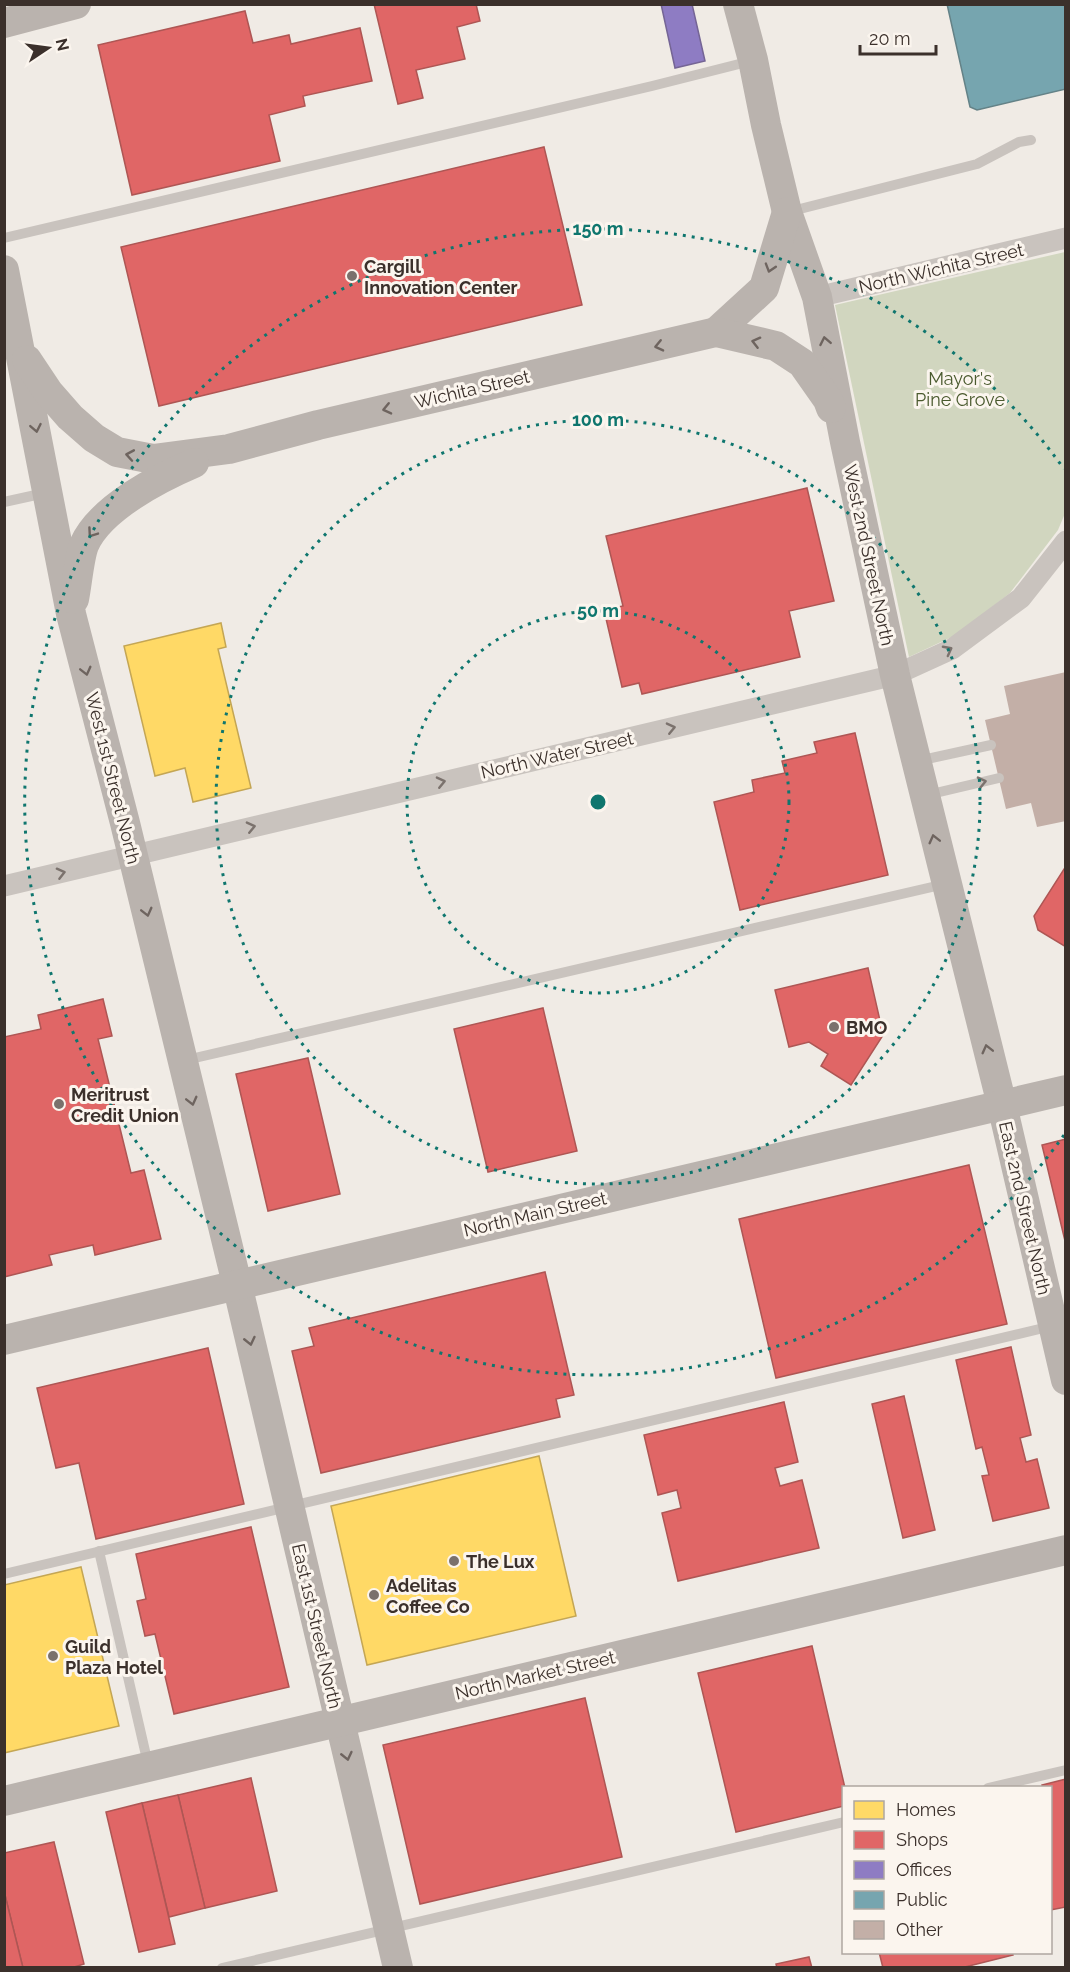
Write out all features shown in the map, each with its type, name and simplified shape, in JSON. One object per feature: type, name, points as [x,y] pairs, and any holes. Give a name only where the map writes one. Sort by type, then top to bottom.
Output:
[{"type":"street","points":[[4,23],[76,4]]},
{"type":"street","name":"West 2nd Street North","points":[[738,4],[788,212],[817,297],[845,442],[895,675],[945,884],[1002,1105]]},
{"type":"street","points":[[716,332],[764,288],[788,212]]},
{"type":"street","name":"North Wichita Street","points":[[817,297],[1065,238]]},
{"type":"street","name":"West 1st Street North","points":[[5,276],[71,614],[133,855],[237,1284]]},
{"type":"street","points":[[716,332],[776,346],[802,363],[828,400],[845,442]]},
{"type":"street","name":"Wichita Street","points":[[230,449],[318,425],[716,332]]},
{"type":"street","points":[[21,350],[49,393],[70,417],[94,438],[117,452],[153,459],[230,449]]},
{"type":"street","points":[[71,614],[84,545],[100,522],[128,498],[161,477],[230,449]]},
{"type":"street","name":"North Water Street","points":[[4,886],[895,675],[952,649],[1021,598],[1065,541]]},
{"type":"street","name":"North Main Street","points":[[4,1340],[1065,1090]]},
{"type":"street","name":"East 2nd Street North","points":[[1002,1105],[1059,1324],[1065,1380]]},
{"type":"street","name":"East 1st Street North","points":[[237,1284],[398,1968]]},
{"type":"street","name":"North Market Street","points":[[4,1801],[1065,1550]]},
{"type":"lane","points":[[4,238],[643,88],[753,60]]},
{"type":"lane","points":[[788,212],[977,164],[1019,142],[1031,140]]},
{"type":"lane","points":[[4,502],[48,492]]},
{"type":"lane","points":[[916,762],[991,745]]},
{"type":"lane","points":[[924,795],[999,778]]},
{"type":"lane","points":[[182,1060],[945,884]]},
{"type":"lane","points":[[4,1574],[1059,1324]]},
{"type":"lane","points":[[99,1551],[149,1767]]},
{"type":"lane","points":[[997,1786],[1065,1770]]},
{"type":"lane","points":[[222,1968],[842,1822]]},
{"type":"green space","name":"Mayor's Pine Grove","points":[[1065,252],[1066,511],[1058,530],[1010,593],[958,634],[909,657],[835,305]]},
{"type":"building: Homes","points":[[221,623],[226,647],[218,649],[251,788],[193,802],[185,768],[155,776],[124,646]]},
{"type":"building: Homes","name":"The Lux","points":[[539,1456],[576,1616],[367,1665],[331,1506]]},
{"type":"building: Homes","name":"Guild Plaza Hotel","points":[[81,1567],[119,1726],[4,1753],[4,1585]]},
{"type":"building: Shops","points":[[374,4],[476,4],[480,21],[457,27],[465,59],[416,70],[423,98],[398,104]]},
{"type":"building: Shops","points":[[245,11],[253,43],[289,35],[291,44],[360,28],[372,81],[303,96],[305,106],[269,115],[280,161],[132,195],[98,45]]},
{"type":"building: Shops","name":"Cargill Innovation Center","points":[[544,147],[582,305],[159,406],[121,247]]},
{"type":"building: Shops","points":[[807,488],[834,601],[789,611],[800,657],[642,694],[639,683],[622,687],[604,610],[623,606],[606,536]]},
{"type":"building: Shops","points":[[855,733],[888,875],[740,910],[714,802],[754,792],[752,780],[785,773],[782,761],[817,753],[814,742]]},
{"type":"building: Shops","points":[[1066,866],[1066,947],[1038,930],[1034,916]]},
{"type":"building: Shops","name":"BMO","points":[[868,968],[881,1025],[887,1029],[851,1085],[821,1066],[828,1054],[809,1042],[789,1047],[775,990]]},
{"type":"building: Shops","name":"Meritrust Credit Union","points":[[103,999],[112,1036],[98,1039],[131,1173],[144,1170],[161,1239],[95,1255],[93,1245],[49,1255],[52,1265],[4,1277],[4,1037],[41,1029],[38,1015]]},
{"type":"building: Shops","points":[[543,1008],[577,1151],[488,1172],[454,1029]]},
{"type":"building: Shops","points":[[308,1058],[340,1194],[268,1211],[236,1074]]},
{"type":"building: Shops","points":[[1066,1139],[1066,1245],[1042,1145]]},
{"type":"building: Shops","points":[[969,1165],[1007,1324],[776,1378],[739,1219]]},
{"type":"building: Shops","points":[[545,1272],[574,1395],[556,1399],[560,1417],[321,1473],[292,1351],[314,1346],[309,1328]]},
{"type":"building: Shops","points":[[1011,1347],[1031,1435],[1020,1438],[1026,1462],[1037,1459],[1049,1508],[993,1521],[982,1476],[989,1475],[982,1447],[976,1449],[956,1360]]},
{"type":"building: Shops","points":[[208,1348],[244,1504],[96,1539],[79,1463],[56,1468],[37,1388]]},
{"type":"building: Shops","points":[[904,1396],[935,1530],[903,1538],[872,1404]]},
{"type":"building: Shops","points":[[784,1402],[798,1462],[775,1468],[780,1486],[802,1480],[819,1548],[678,1581],[662,1513],[681,1508],[677,1490],[658,1495],[644,1435]]},
{"type":"building: Shops","points":[[251,1527],[289,1687],[174,1714],[155,1634],[145,1636],[137,1601],[146,1599],[136,1554]]},
{"type":"building: Shops","points":[[812,1646],[845,1786],[842,1786],[842,1806],[736,1832],[698,1673]]},
{"type":"building: Shops","points":[[585,1698],[622,1857],[420,1904],[383,1745]]},
{"type":"building: Shops","points":[[251,1778],[277,1891],[205,1908],[178,1795]]},
{"type":"building: Shops","points":[[1066,1779],[1066,1907],[1052,1910],[1052,1786],[1042,1785]]},
{"type":"building: Shops","points":[[178,1795],[205,1908],[169,1917],[142,1803]]},
{"type":"building: Shops","points":[[142,1803],[175,1944],[139,1952],[106,1812]]},
{"type":"building: Shops","points":[[54,1842],[84,1964],[71,1968],[23,1968],[4,1891],[4,1853]]},
{"type":"building: Shops","points":[[4,1891],[23,1968],[4,1968]]},
{"type":"building: Shops","points":[[880,1954],[1013,1955],[961,1968],[883,1968]]},
{"type":"building: Shops","points":[[809,1957],[812,1968],[777,1968],[776,1964]]},
{"type":"building: Offices","points":[[661,4],[692,4],[705,61],[675,68]]},
{"type":"building: Public","points":[[947,4],[1066,4],[1066,89],[977,110],[970,107]]},
{"type":"building: Other","points":[[1066,672],[1066,821],[1037,827],[1031,803],[1006,809],[985,720],[1010,714],[1004,686]]},
{"type":"place","name":"Cargill Innovation Center","points":[[352,276]]},
{"type":"place","name":"BMO","points":[[834,1027]]},
{"type":"place","name":"Meritrust Credit Union","points":[[59,1104]]},
{"type":"place","name":"The Lux","points":[[454,1561]]},
{"type":"place","name":"Adelitas Coffee Co","points":[[374,1595]]},
{"type":"place","name":"Guild Plaza Hotel","points":[[53,1656]]}]
